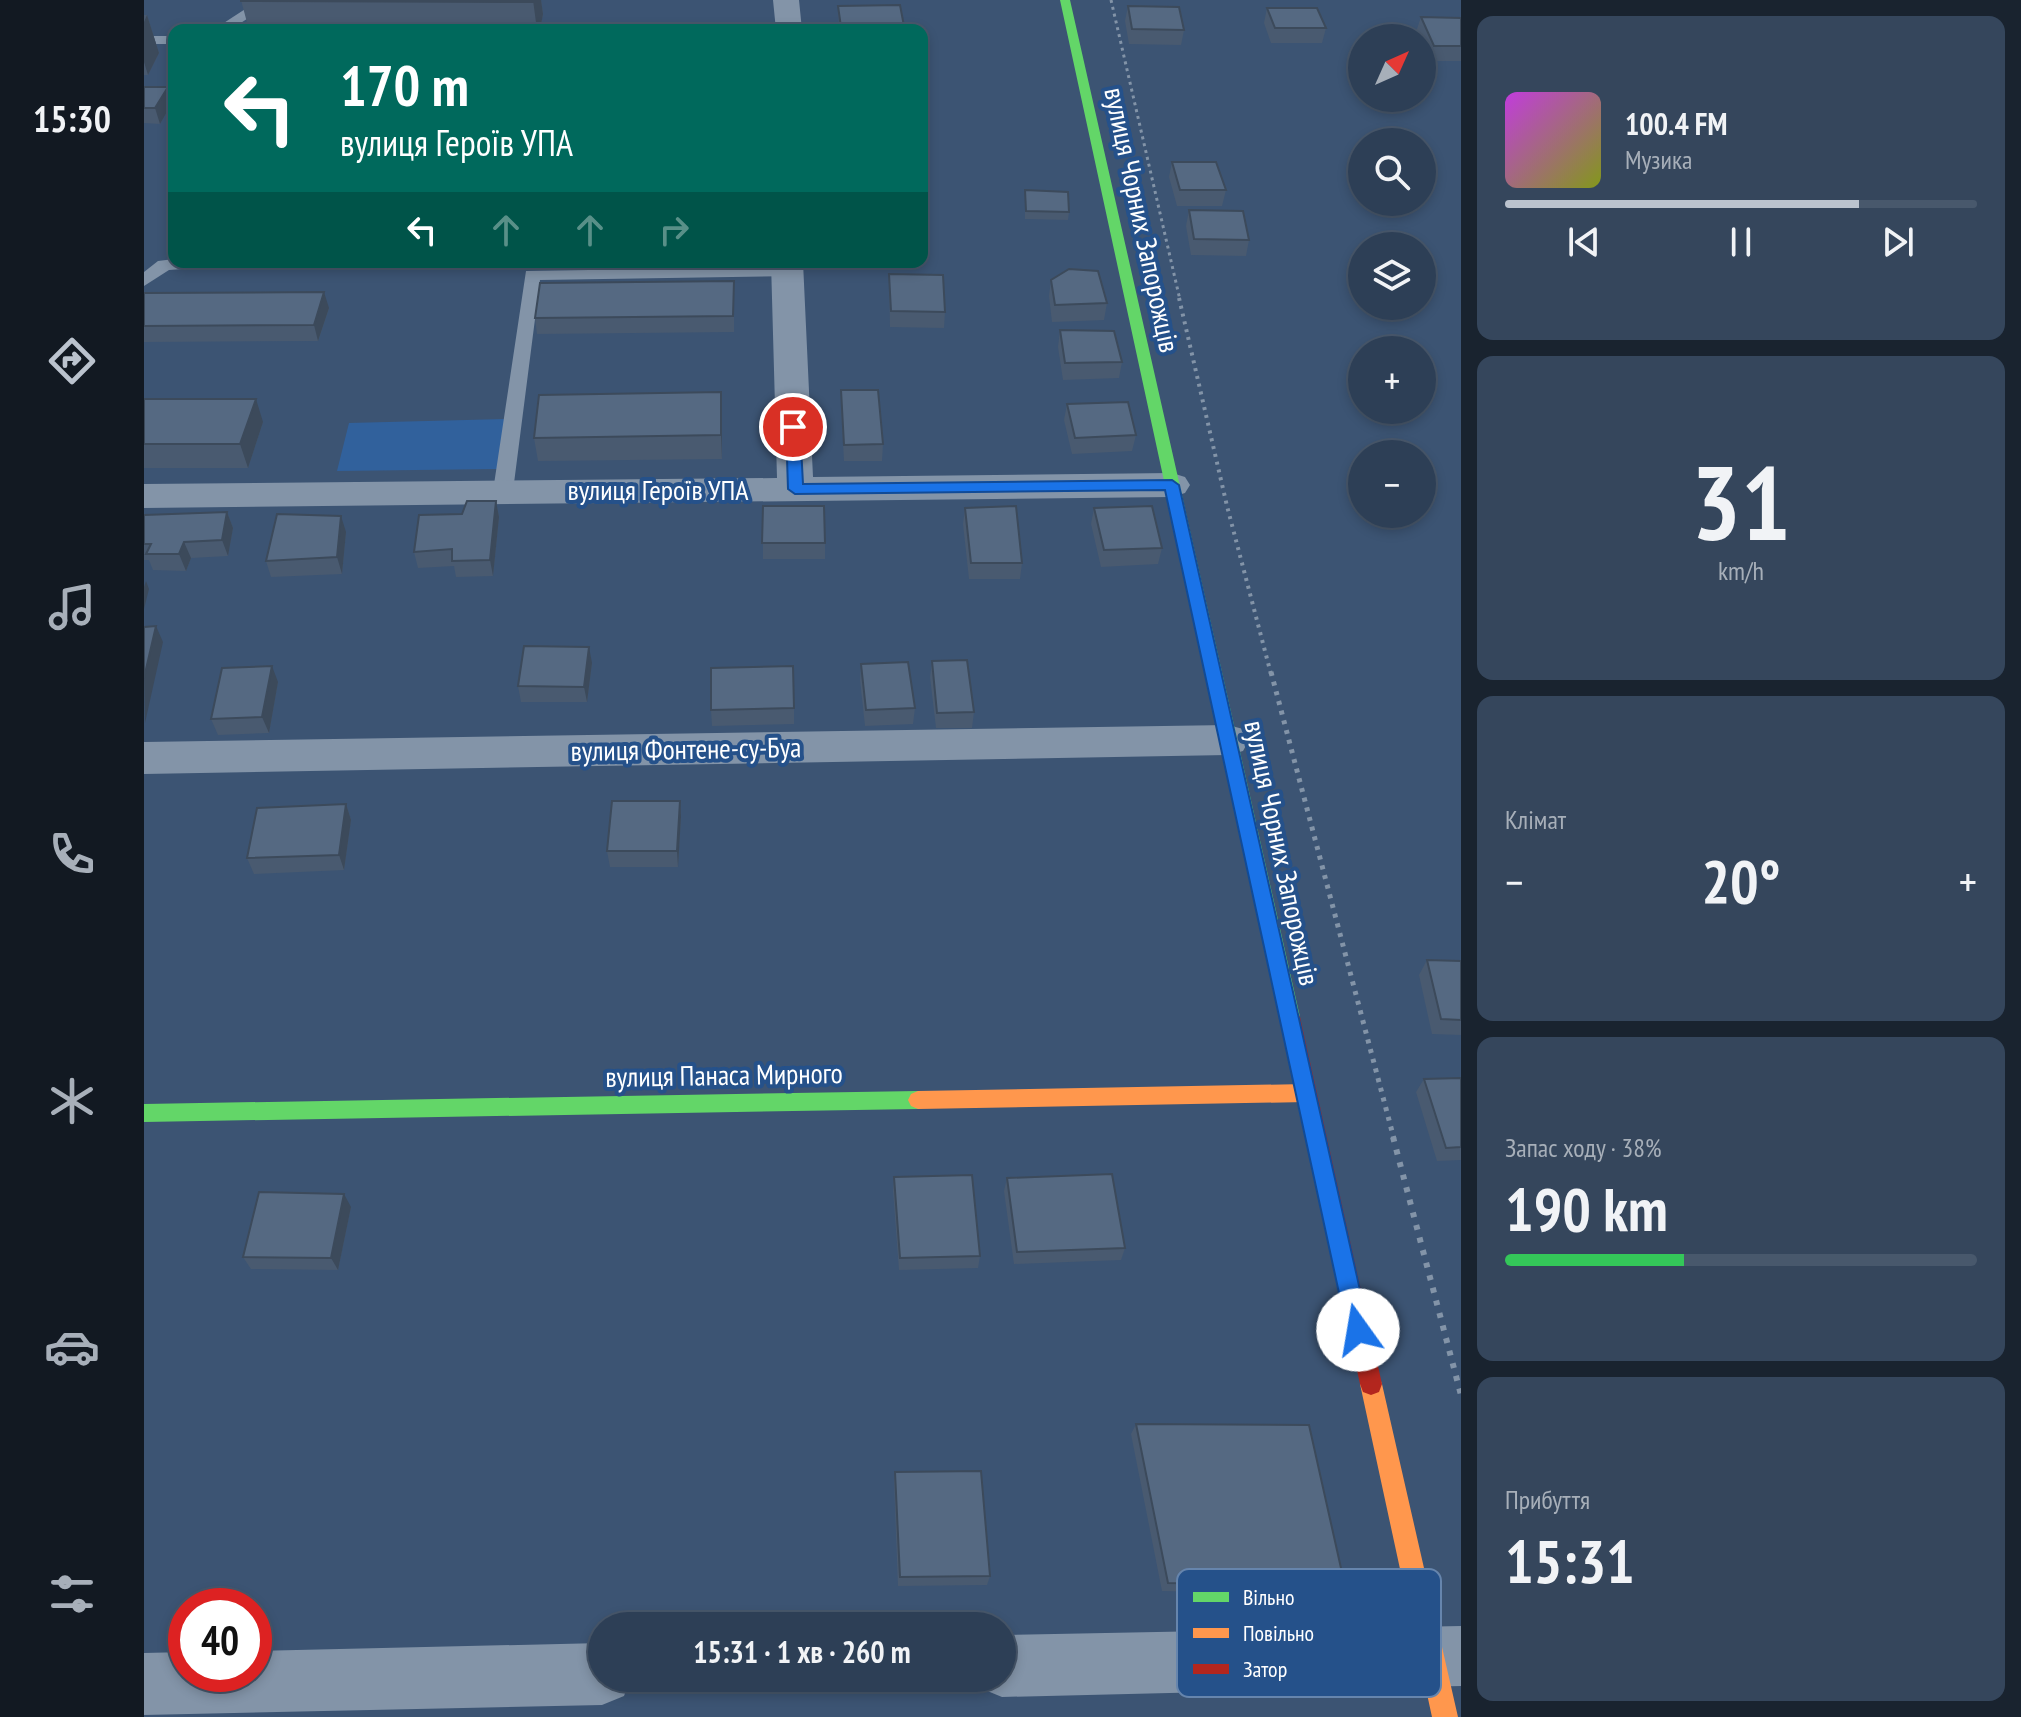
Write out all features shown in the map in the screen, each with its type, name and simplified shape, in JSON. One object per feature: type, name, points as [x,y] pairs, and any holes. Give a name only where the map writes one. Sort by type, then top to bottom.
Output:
[{"type":"street","points":[[786,0],[788,24]]},
{"type":"street","name":"вулиця Чорних Запорожців","points":[[1065,0],[1306,1093],[1424,1569]]},
{"type":"street","points":[[786,268],[795,489]]},
{"type":"street","name":"вулиця Героїв УПА","points":[[144,496],[1172,485]]},
{"type":"street","name":"вулиця Фонтене-су-Буа","points":[[144,758],[1228,740]]},
{"type":"street","name":"вулиця Панаса Мирного","points":[[144,1113],[1306,1093]]},
{"type":"street","name":"вулиця Чорних Запорожців","points":[[1441,1636],[1446,1656],[1445,1717]]},
{"type":"street","points":[[1016,1666],[1177,1662]]},
{"type":"street","points":[[144,1684],[588,1674]]},
{"type":"lane","points":[[230,24],[269,0]]},
{"type":"lane","points":[[144,40],[168,40]]},
{"type":"lane","points":[[144,281],[168,265]]},
{"type":"lane","points":[[503,491],[533,268]]},
{"type":"path","points":[[1111,0],[1227,506],[1461,1395]]},
{"type":"shaded area","points":[[505,419],[497,469],[337,471],[349,423]]},
{"type":"building","points":[[533,0],[533,2],[241,1]]},
{"type":"building","points":[[900,5],[904,24],[841,24],[838,6]]},
{"type":"building","points":[[1128,6],[1179,7],[1184,30],[1132,29]]},
{"type":"building","points":[[1267,8],[1317,8],[1326,28],[1275,28]]},
{"type":"building","points":[[1421,17],[1461,18],[1461,46],[1436,46],[1436,24],[1424,24]]},
{"type":"building","points":[[144,87],[168,87],[155,108],[144,108]]},
{"type":"building","points":[[1172,162],[1216,162],[1226,190],[1180,190]]},
{"type":"building","points":[[1025,190],[1068,192],[1069,212],[1026,211]]},
{"type":"building","points":[[1189,210],[1243,211],[1249,240],[1194,239]]},
{"type":"building","points":[[1069,269],[1098,271],[1107,303],[1055,305],[1051,280]]},
{"type":"building","points":[[889,274],[943,275],[945,312],[891,311]]},
{"type":"building","points":[[734,281],[733,316],[535,318],[540,283]]},
{"type":"building","points":[[324,292],[314,325],[144,326],[144,293]]},
{"type":"building","points":[[1060,330],[1114,331],[1122,362],[1065,363]]},
{"type":"building","points":[[841,390],[878,390],[883,444],[844,445]]},
{"type":"building","points":[[721,392],[721,435],[534,438],[539,395]]},
{"type":"building","points":[[144,399],[256,399],[240,444],[144,444]]},
{"type":"building","points":[[1128,402],[1136,435],[1075,438],[1067,404]]},
{"type":"building","points":[[467,501],[496,501],[490,560],[452,561],[452,549],[414,552],[419,515],[462,514]]},
{"type":"building","points":[[763,506],[824,506],[825,543],[762,543]]},
{"type":"building","points":[[1016,506],[1022,563],[971,563],[965,508]]},
{"type":"building","points":[[1152,506],[1162,548],[1104,550],[1094,508]]},
{"type":"building","points":[[227,512],[222,540],[184,542],[179,554],[146,554],[151,544],[144,544],[144,515]]},
{"type":"building","points":[[277,514],[341,516],[337,557],[266,561]]},
{"type":"building","points":[[156,626],[144,678],[144,627]]},
{"type":"building","points":[[524,646],[589,647],[584,687],[518,686]]},
{"type":"building","points":[[967,660],[974,712],[937,713],[932,661]]},
{"type":"building","points":[[908,662],[915,708],[866,710],[861,664]]},
{"type":"building","points":[[272,666],[262,717],[211,719],[222,668]]},
{"type":"building","points":[[793,666],[794,708],[711,710],[711,668]]},
{"type":"building","points":[[612,801],[680,801],[677,851],[607,851]]},
{"type":"building","points":[[346,804],[339,855],[247,858],[257,808]]},
{"type":"building","points":[[1427,960],[1461,961],[1461,1020],[1441,1019]]},
{"type":"building","points":[[1461,1078],[1461,1147],[1446,1148],[1424,1079]]},
{"type":"building","points":[[1112,1174],[1125,1248],[1017,1252],[1007,1178]]},
{"type":"building","points":[[972,1175],[980,1256],[900,1258],[894,1177]]},
{"type":"building","points":[[259,1192],[344,1194],[331,1258],[243,1257]]},
{"type":"building","points":[[1136,1424],[1309,1425],[1341,1569],[1177,1569],[1177,1583],[1168,1583]]},
{"type":"building","points":[[981,1471],[990,1576],[900,1577],[895,1472]]},
{"type":"traffic: fast","points":[[1065,0],[1290,1017]]},
{"type":"traffic: fast","points":[[144,1113],[918,1100]]},
{"type":"traffic: slow","points":[[918,1100],[1306,1093]]},
{"type":"traffic: slow","points":[[1371,1384],[1412,1569]]},
{"type":"traffic: slow","points":[[1441,1697],[1445,1717]]},
{"type":"traffic: jam","points":[[1290,1017],[1371,1384]]},
{"type":"route","points":[[793,427],[795,489],[1172,485],[1358,1330]]}]
